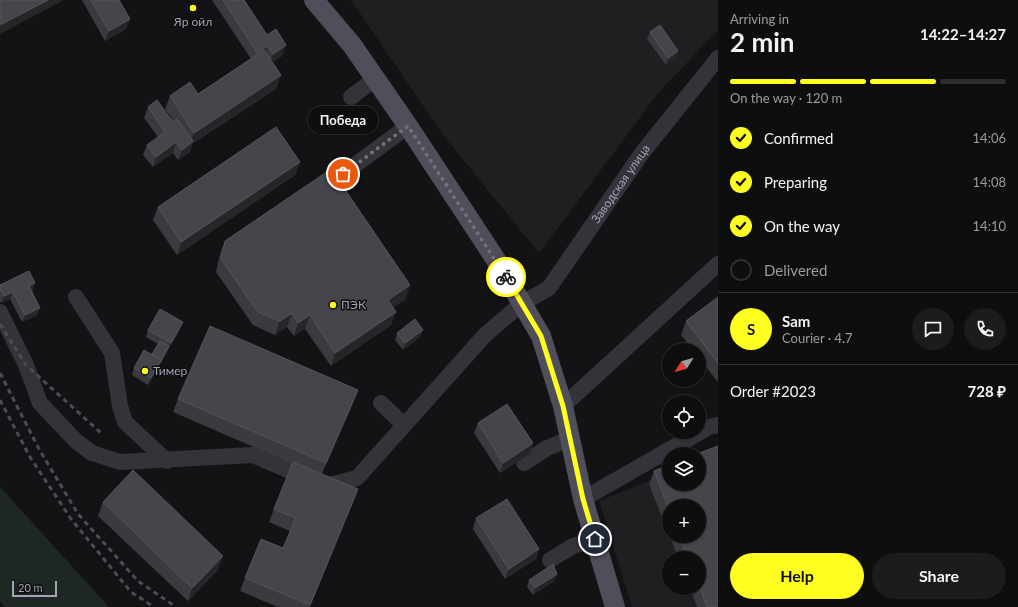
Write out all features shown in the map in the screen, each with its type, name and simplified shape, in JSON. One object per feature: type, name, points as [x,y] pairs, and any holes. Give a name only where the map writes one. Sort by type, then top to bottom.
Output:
[{"type":"main road","points":[[314,0],[352,45],[408,126],[500,266],[541,336],[563,406],[583,499],[616,607]]},
{"type":"street","name":"Заводская улица","points":[[0,312],[26,365],[40,403],[76,441],[92,453],[120,462],[253,455],[325,486],[357,478],[484,335],[521,304],[549,288],[642,153],[718,58]]},
{"type":"street","points":[[351,97],[375,79]]},
{"type":"street","points":[[343,174],[408,126]]},
{"type":"street","points":[[563,406],[718,264]]},
{"type":"street","points":[[76,297],[112,353],[120,406],[125,422],[167,460]]},
{"type":"street","points":[[381,403],[404,424]]},
{"type":"street","points":[[583,499],[710,427],[718,424]]},
{"type":"street","points":[[524,463],[548,448],[570,439]]},
{"type":"street","points":[[550,560],[573,546],[595,539]]},
{"type":"shaded area","points":[[351,0],[718,0],[718,30],[659,92],[539,253],[443,135]]},
{"type":"shaded area","points":[[662,476],[662,491],[700,491],[701,499],[662,499],[662,543],[706,543],[706,529],[718,607],[632,607],[599,501]]},
{"type":"shaded area","points":[[0,487],[109,607],[5,607],[0,601]]},
{"type":"building","points":[[0,0],[48,0],[0,25]]},
{"type":"building","points":[[91,0],[119,0],[130,19],[109,31]]},
{"type":"building","points":[[223,0],[244,0],[267,35],[276,29],[286,45],[273,54],[268,46],[257,53]]},
{"type":"building","points":[[660,25],[678,51],[668,58],[650,32]]},
{"type":"building","points":[[264,50],[281,75],[194,133],[170,96],[190,82],[198,94]]},
{"type":"building","points":[[157,100],[173,122],[177,119],[193,141],[182,150],[176,142],[156,157],[147,145],[165,132],[148,107]]},
{"type":"building","points":[[276,127],[300,162],[181,242],[158,207]]},
{"type":"building","points":[[331,169],[410,285],[388,300],[396,312],[335,353],[310,315],[298,323],[292,313],[280,321],[258,312],[221,259],[225,241]]},
{"type":"building","points":[[29,271],[35,283],[29,286],[40,308],[25,315],[13,292],[4,296],[0,289],[0,285]]},
{"type":"building","points":[[718,297],[718,363],[706,347],[706,343],[703,343],[686,321]]},
{"type":"building","points":[[160,309],[183,322],[171,343],[148,330]]},
{"type":"building","points":[[415,319],[423,330],[405,343],[397,333]]},
{"type":"building","points":[[210,326],[358,390],[326,463],[178,399]]},
{"type":"building","points":[[160,341],[169,346],[160,363],[161,360],[152,354]]},
{"type":"building","name":"Тимер","points":[[144,350],[161,360],[151,378],[134,368]]},
{"type":"building","points":[[507,404],[533,443],[503,463],[478,423]]},
{"type":"building","points":[[718,446],[718,607],[707,607],[703,595],[706,595],[706,551],[685,551],[683,543],[706,543],[706,499],[665,499],[654,471],[662,468],[662,491],[706,491],[706,451]]},
{"type":"building","points":[[293,462],[358,489],[310,605],[245,578],[261,539],[283,548],[296,518],[274,509]]},
{"type":"building","points":[[133,470],[223,556],[192,588],[103,502]]},
{"type":"building","points":[[507,499],[539,549],[509,569],[476,518]]},
{"type":"building","points":[[553,564],[557,574],[535,588],[529,580]]},
{"type":"railway","points":[[0,324],[26,365],[101,433]]},
{"type":"railway","points":[[0,373],[39,449],[78,514],[138,581],[176,607]]},
{"type":"railway","points":[[0,400],[30,457],[71,519],[131,592],[154,607]]},
{"type":"way so far","points":[[343,174],[408,126],[506,277]]},
{"type":"place","name":"Яр ойл","points":[[193,8]]},
{"type":"place","name":"Победа","points":[[343,174]]},
{"type":"place","name":"ПЭК","points":[[333,305]]},
{"type":"place","name":"Тимер","points":[[145,371]]},
{"type":"route","points":[[506,277],[541,336],[563,406],[583,499],[595,539]]}]
